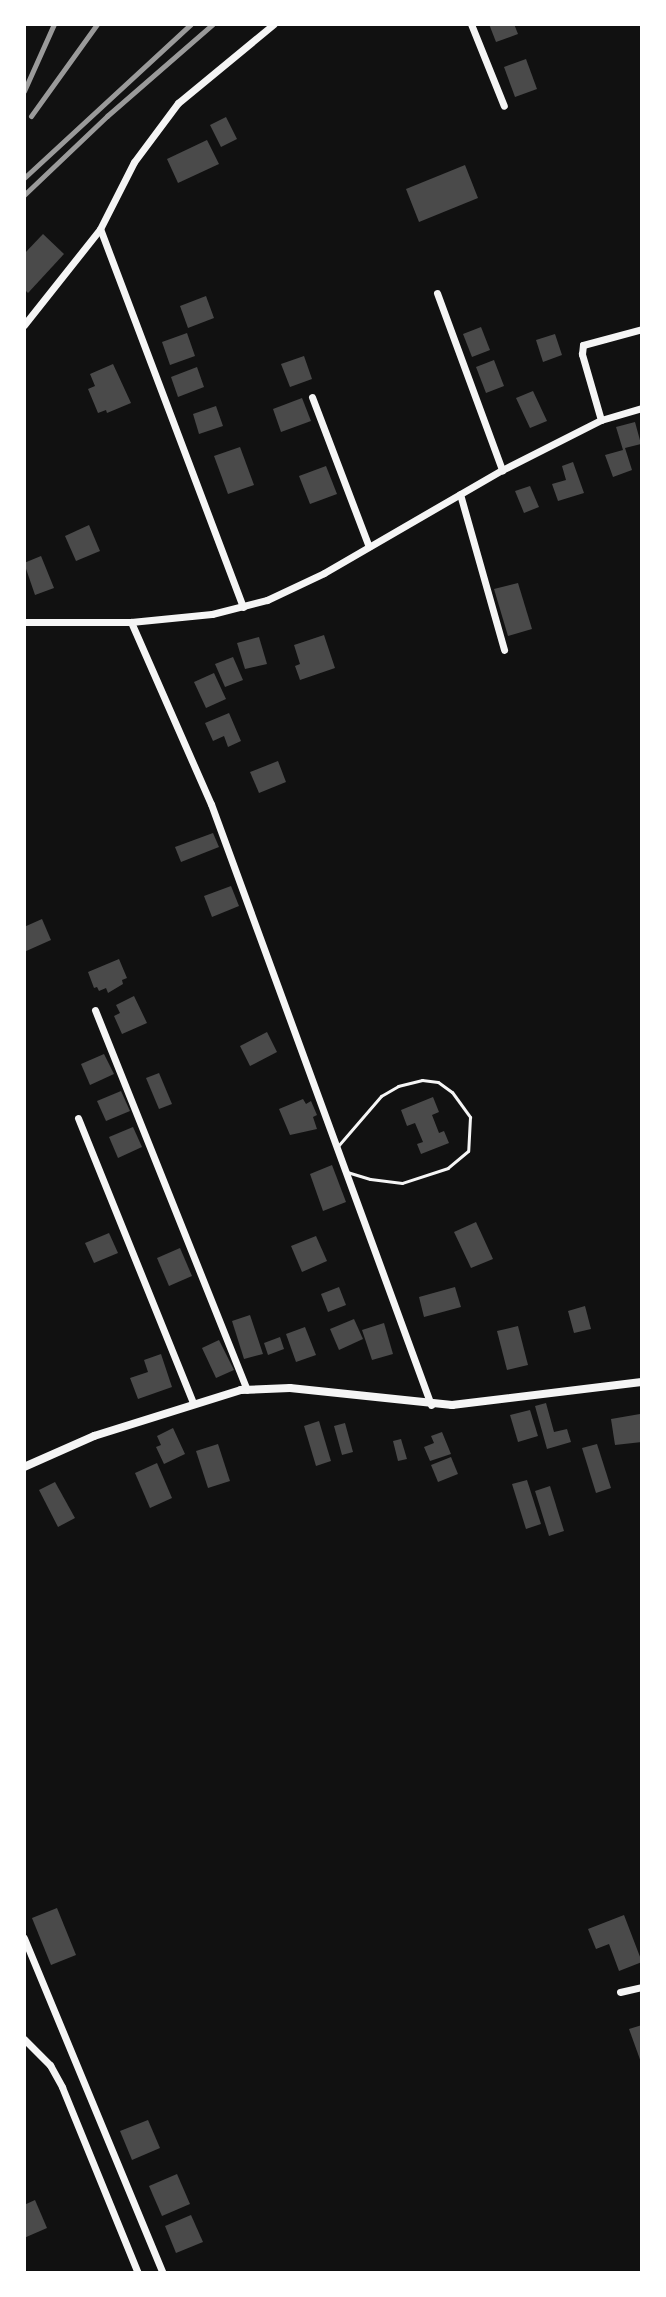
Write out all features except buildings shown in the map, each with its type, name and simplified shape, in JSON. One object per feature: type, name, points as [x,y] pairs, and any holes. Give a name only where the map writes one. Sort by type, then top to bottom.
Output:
[{"type":"street","points":[[24,325],[100,229],[134,162],[178,103],[274,24]]},
{"type":"street","points":[[471,24],[504,106]]},
{"type":"street","points":[[100,229],[243,607]]},
{"type":"street","points":[[437,293],[502,470]]},
{"type":"street","points":[[601,420],[582,354],[583,345],[642,329]]},
{"type":"street","points":[[312,397],[369,547]]},
{"type":"street","points":[[24,622],[131,622],[243,607],[288,591],[502,470],[601,420],[642,408]]},
{"type":"street","points":[[460,494],[504,650]]},
{"type":"street","points":[[131,622],[211,804],[431,1405]]},
{"type":"street","points":[[95,1010],[247,1390]]},
{"type":"street","points":[[78,1118],[193,1402]]},
{"type":"street","points":[[24,1467],[94,1436],[193,1402],[247,1390],[290,1388],[431,1405],[642,1382]]},
{"type":"street","points":[[24,1938],[163,2273]]},
{"type":"street","points":[[620,1992],[642,1987]]},
{"type":"street","points":[[24,2039],[50,2065],[62,2087],[138,2273]]},
{"type":"lane","points":[[338,1146],[381,1096],[398,1086],[422,1080],[438,1082],[452,1092],[470,1117],[468,1151],[448,1168],[402,1183],[347,1172]]},
{"type":"railway","points":[[24,91],[54,24]]},
{"type":"railway","points":[[31,116],[97,24]]},
{"type":"railway","points":[[24,178],[191,24]]},
{"type":"railway","points":[[24,195],[107,116],[213,24]]}]
